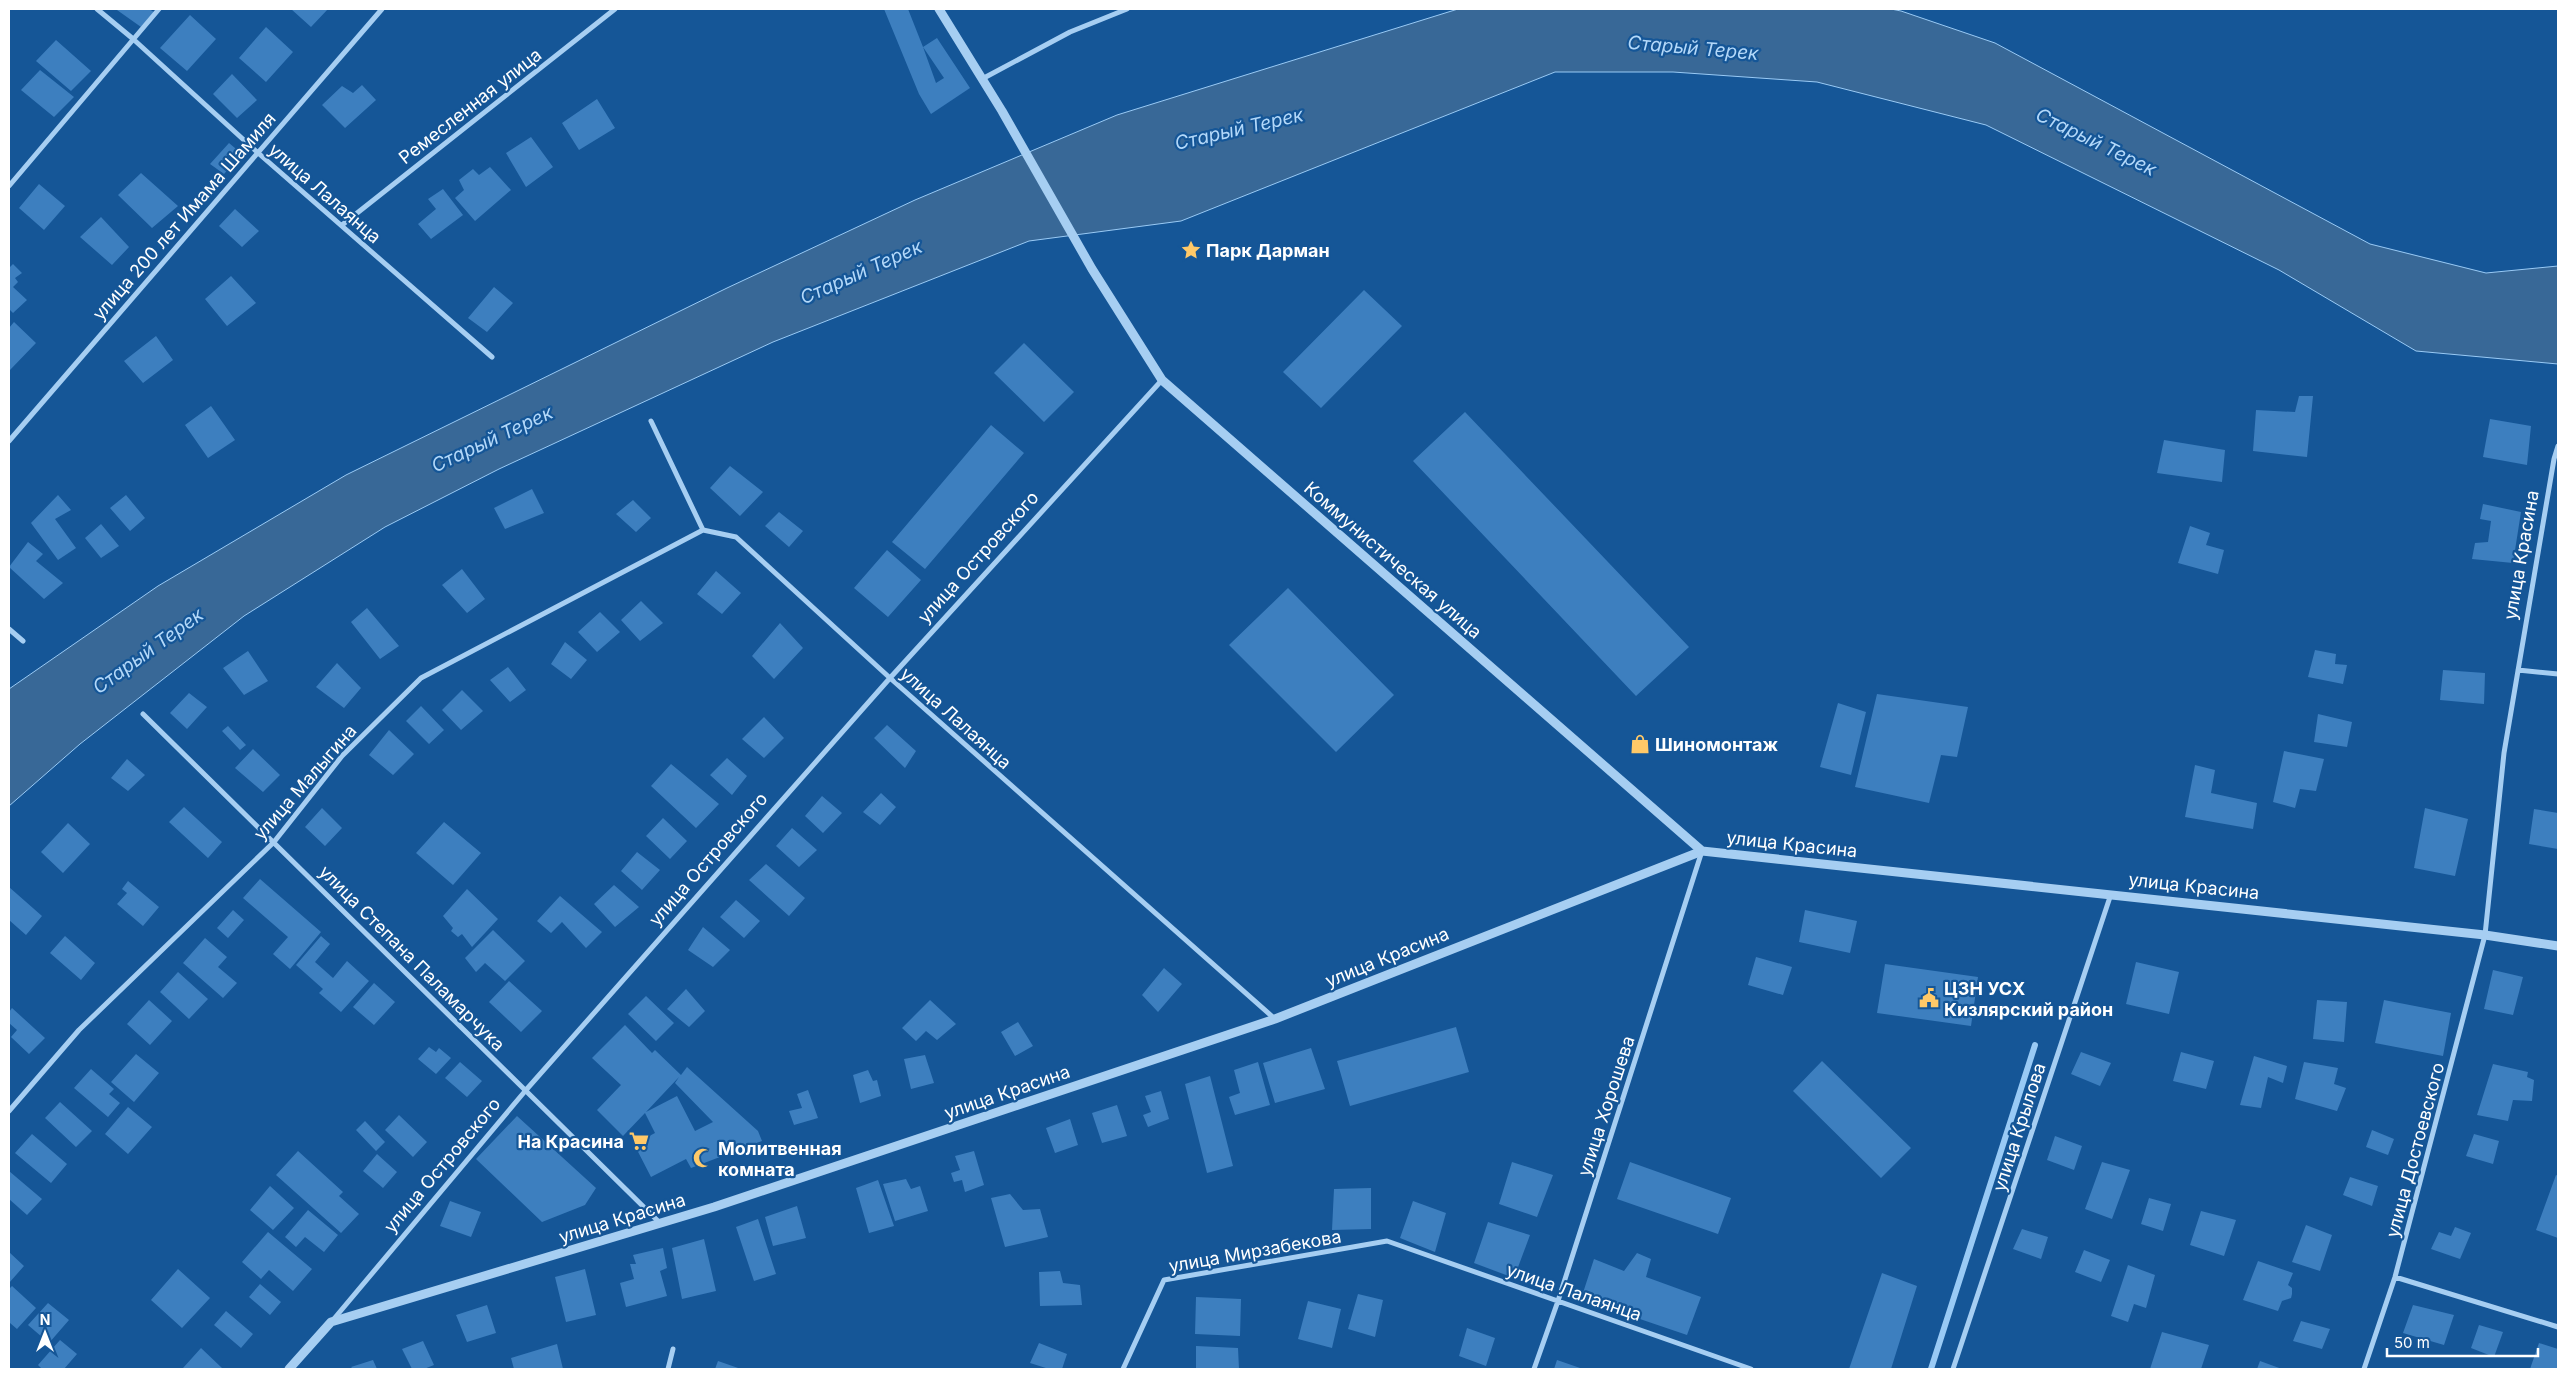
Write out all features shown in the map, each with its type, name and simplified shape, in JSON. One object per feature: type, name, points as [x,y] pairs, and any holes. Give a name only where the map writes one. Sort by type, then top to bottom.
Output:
[{"type":"street","name":"улица Лалаянца","points":[[97,9],[132,38],[257,152],[492,357]]},
{"type":"street","points":[[9,186],[158,9]]},
{"type":"street","name":"улица 200 лет Имама Шамиля","points":[[9,441],[382,9]]},
{"type":"street","name":"Ремесленная улица","points":[[342,225],[615,9]]},
{"type":"street","points":[[939,9],[982,79],[1070,32],[1128,9]]},
{"type":"street","name":"Коммунистическая улица","points":[[982,79],[1092,269],[1162,380],[1702,851]]},
{"type":"street","name":"улица Островского","points":[[289,1369],[331,1322],[526,1090],[890,678],[1162,380]]},
{"type":"street","points":[[651,421],[704,530]]},
{"type":"street","name":"улица Красина","points":[[2485,935],[2504,753],[2554,459],[2558,446]]},
{"type":"street","name":"улица Лалаянца","points":[[704,530],[736,537],[890,678],[1275,1019]]},
{"type":"street","name":"улица Малыгина","points":[[9,1112],[79,1030],[274,842],[342,756],[421,678],[704,530]]},
{"type":"street","points":[[9,629],[23,642]]},
{"type":"street","points":[[2518,670],[2558,674]]},
{"type":"street","name":"улица Степана Паламарчука","points":[[143,714],[660,1223]]},
{"type":"street","name":"улица Красина","points":[[331,1322],[660,1223],[1275,1019],[1702,851],[2485,935],[2558,946]]},
{"type":"street","name":"улица Хорошева","points":[[1534,1369],[1558,1301],[1702,851]]},
{"type":"street","name":"улица Крылова","points":[[1953,1369],[2111,894]]},
{"type":"street","name":"улица Достоевского","points":[[2364,1369],[2396,1277],[2485,935]]},
{"type":"street","name":"улица Лалаянца","points":[[1387,1241],[1751,1369]]},
{"type":"street","name":"улица Мирзабекова","points":[[1123,1369],[1164,1280],[1387,1241]]},
{"type":"street","points":[[2396,1277],[2558,1327]]},
{"type":"street","points":[[668,1369],[674,1350]]},
{"type":"water","name":"Старый Терек","points":[[1458,9],[1891,9],[1901,11],[1995,43],[2370,244],[2486,273],[2558,266],[2558,364],[2416,351],[2279,270],[1986,125],[1817,82],[1673,72],[1555,72],[1181,221],[1029,241],[773,342],[499,469],[385,527],[244,616],[80,744],[9,806],[9,689],[158,586],[346,475],[727,288],[915,200],[1117,115]]},
{"type":"building","points":[[118,9],[149,9],[154,12],[141,27]]},
{"type":"building","points":[[291,9],[328,9],[311,27]]},
{"type":"building","points":[[884,9],[908,9],[923,47],[937,38],[970,88],[931,114],[919,94]],"holes":[[[923,47],[944,78],[936,83]]]},
{"type":"building","points":[[190,15],[216,39],[187,71],[160,48]]},
{"type":"building","points":[[266,27],[293,52],[266,82],[239,58]]},
{"type":"building","points":[[56,40],[91,71],[71,91],[36,61]]},
{"type":"building","points":[[40,70],[74,97],[54,117],[21,90]]},
{"type":"building","points":[[232,74],[257,100],[237,118],[213,94]]},
{"type":"building","points":[[362,85],[376,100],[345,128],[322,105],[342,86],[353,93]]},
{"type":"building","points":[[597,99],[615,128],[579,150],[562,123]]},
{"type":"building","points":[[531,137],[553,167],[526,187],[506,153]]},
{"type":"building","points":[[229,143],[242,154],[224,174],[210,164]]},
{"type":"building","points":[[490,167],[511,190],[475,221],[455,198],[464,190],[459,180],[473,169],[479,175]]},
{"type":"building","points":[[141,173],[178,206],[152,228],[118,195]]},
{"type":"building","points":[[39,184],[65,206],[44,230],[19,208]]},
{"type":"building","points":[[443,189],[463,215],[431,239],[418,224],[436,209],[428,199]]},
{"type":"building","points":[[235,209],[259,231],[242,247],[219,226]]},
{"type":"building","points":[[101,217],[129,247],[112,265],[80,237]]},
{"type":"building","points":[[13,264],[22,273],[15,278],[18,282],[13,287],[27,300],[13,313],[9,309],[9,268]]},
{"type":"building","points":[[231,276],[256,303],[227,326],[205,299]]},
{"type":"building","points":[[494,287],[513,303],[487,332],[468,318]]},
{"type":"building","points":[[1364,290],[1402,326],[1321,408],[1283,372]]},
{"type":"building","points":[[14,322],[36,343],[10,370],[9,328]]},
{"type":"building","points":[[156,336],[173,360],[143,383],[124,361]]},
{"type":"building","points":[[1024,343],[1074,392],[1044,422],[994,373]]},
{"type":"building","points":[[2299,396],[2313,396],[2307,457],[2253,451],[2256,410],[2295,412]]},
{"type":"building","points":[[211,406],[235,440],[208,458],[185,425]]},
{"type":"building","points":[[1465,412],[1689,647],[1636,696],[1413,461]]},
{"type":"building","points":[[2490,419],[2531,426],[2527,465],[2483,457]]},
{"type":"building","points":[[991,425],[1024,453],[925,569],[892,542]]},
{"type":"building","points":[[2164,440],[2225,450],[2222,482],[2157,473]]},
{"type":"building","points":[[730,466],[763,492],[740,516],[710,488]]},
{"type":"building","points":[[532,489],[544,513],[505,529],[494,508]]},
{"type":"building","points":[[58,495],[71,510],[55,519],[76,548],[58,560],[31,523]]},
{"type":"building","points":[[126,495],[145,518],[130,531],[110,508]]},
{"type":"building","points":[[633,500],[651,518],[636,532],[616,514]]},
{"type":"building","points":[[2483,504],[2521,512],[2513,563],[2472,559],[2475,543],[2488,542],[2491,521],[2480,519]]},
{"type":"building","points":[[779,512],[803,531],[789,547],[765,526]]},
{"type":"building","points":[[101,524],[119,546],[101,558],[85,538]]},
{"type":"building","points":[[2190,526],[2210,533],[2206,545],[2224,550],[2218,574],[2178,563]]},
{"type":"building","points":[[28,542],[43,554],[36,561],[63,583],[44,599],[9,567]]},
{"type":"building","points":[[887,550],[921,580],[888,617],[854,588]]},
{"type":"building","points":[[462,569],[485,599],[467,613],[442,585]]},
{"type":"building","points":[[716,571],[741,593],[722,614],[697,594]]},
{"type":"building","points":[[1288,588],[1394,695],[1336,752],[1229,645]]},
{"type":"building","points":[[641,601],[663,623],[640,641],[621,620]]},
{"type":"building","points":[[367,608],[399,646],[380,659],[351,622]]},
{"type":"building","points":[[600,612],[620,632],[597,652],[578,632]]},
{"type":"building","points":[[780,623],[803,648],[774,679],[752,656]]},
{"type":"building","points":[[565,642],[587,660],[571,679],[551,664]]},
{"type":"building","points":[[2315,650],[2336,654],[2335,664],[2347,665],[2343,684],[2308,677]]},
{"type":"building","points":[[248,651],[268,681],[244,695],[223,668]]},
{"type":"building","points":[[337,663],[361,688],[344,708],[316,687]]},
{"type":"building","points":[[508,667],[526,690],[510,702],[490,680]]},
{"type":"building","points":[[2443,670],[2485,673],[2484,704],[2440,700]]},
{"type":"building","points":[[462,690],[483,711],[461,730],[442,710]]},
{"type":"building","points":[[189,693],[207,707],[187,729],[170,713]]},
{"type":"building","points":[[1877,694],[1968,707],[1957,757],[1941,755],[1929,803],[1855,787]]},
{"type":"building","points":[[1838,703],[1866,712],[1851,775],[1820,767]]},
{"type":"building","points":[[421,706],[444,730],[429,744],[406,721]]},
{"type":"building","points":[[2318,714],[2352,722],[2347,747],[2314,742]]},
{"type":"building","points":[[764,717],[784,738],[764,758],[742,739]]},
{"type":"building","points":[[887,725],[916,751],[905,768],[874,738]]},
{"type":"building","points":[[228,726],[246,745],[240,750],[222,731]]},
{"type":"building","points":[[389,730],[414,754],[393,775],[369,755]]},
{"type":"building","points":[[253,749],[280,775],[263,792],[235,768]]},
{"type":"building","points":[[2284,751],[2324,759],[2316,791],[2300,789],[2295,808],[2273,802]]},
{"type":"building","points":[[727,758],[747,776],[732,795],[710,775]]},
{"type":"building","points":[[127,759],[145,775],[128,791],[111,778]]},
{"type":"building","points":[[671,764],[719,804],[696,828],[651,786]]},
{"type":"building","points":[[2195,765],[2215,770],[2211,793],[2257,803],[2253,829],[2185,817]]},
{"type":"building","points":[[881,793],[896,807],[880,825],[863,812]]},
{"type":"building","points":[[822,796],[842,813],[823,833],[805,816]]},
{"type":"building","points":[[184,807],[222,842],[208,858],[169,822]]},
{"type":"building","points":[[322,808],[342,828],[325,846],[305,827]]},
{"type":"building","points":[[2425,808],[2468,819],[2455,876],[2414,868]]},
{"type":"building","points":[[2534,809],[2558,813],[2558,849],[2529,844]]},
{"type":"building","points":[[663,818],[687,841],[670,859],[646,836]]},
{"type":"building","points":[[444,822],[481,853],[453,885],[416,853]]},
{"type":"building","points":[[68,823],[90,844],[63,873],[41,852]]},
{"type":"building","points":[[792,828],[817,850],[799,867],[776,846]]},
{"type":"building","points":[[637,852],[660,870],[642,890],[621,871]]},
{"type":"building","points":[[766,864],[805,898],[789,916],[749,880]]},
{"type":"building","points":[[260,879],[321,932],[290,969],[273,954],[288,937],[243,898]]},
{"type":"building","points":[[128,881],[159,907],[143,926],[117,904],[127,893],[122,889]]},
{"type":"building","points":[[614,885],[639,907],[615,927],[594,904]]},
{"type":"building","points":[[9,887],[42,916],[26,935],[9,920]]},
{"type":"building","points":[[467,889],[498,919],[472,947],[462,934],[458,937],[451,931],[453,928],[443,916]]},
{"type":"building","points":[[560,896],[602,932],[586,948],[562,922],[551,933],[537,921]]},
{"type":"building","points":[[736,900],[760,921],[744,938],[720,917]]},
{"type":"building","points":[[233,910],[244,920],[228,938],[217,928]]},
{"type":"building","points":[[1805,910],[1857,921],[1850,953],[1799,942]]},
{"type":"building","points":[[703,927],[730,950],[713,967],[688,950]]},
{"type":"building","points":[[493,930],[525,961],[505,981],[485,963],[476,972],[465,958]]},
{"type":"building","points":[[65,936],[95,963],[81,980],[50,953]]},
{"type":"building","points":[[321,936],[330,944],[315,962],[333,978],[347,961],[369,981],[341,1012],[319,993],[323,989],[296,965]]},
{"type":"building","points":[[205,938],[227,957],[218,967],[237,983],[223,998],[183,963]]},
{"type":"building","points":[[1756,957],[1792,967],[1783,995],[1748,985]]},
{"type":"building","points":[[2136,962],[2179,972],[2169,1014],[2126,1004]]},
{"type":"building","points":[[1885,964],[1978,977],[1971,1026],[1877,1013]]},
{"type":"building","points":[[1164,968],[1182,984],[1158,1012],[1142,995]]},
{"type":"building","points":[[2493,970],[2523,977],[2513,1015],[2484,1009]]},
{"type":"building","points":[[178,972],[208,999],[189,1019],[160,992]]},
{"type":"building","points":[[509,981],[542,1011],[521,1032],[489,1002]]},
{"type":"building","points":[[374,983],[395,1002],[374,1025],[353,1007]]},
{"type":"building","points":[[686,989],[705,1011],[689,1027],[667,1009]]},
{"type":"building","points":[[646,996],[674,1023],[656,1041],[628,1014]]},
{"type":"building","points":[[149,1000],[172,1021],[150,1045],[127,1024]]},
{"type":"building","points":[[930,1000],[956,1024],[937,1040],[926,1031],[916,1041],[902,1028]]},
{"type":"building","points":[[2317,1000],[2347,1002],[2344,1042],[2313,1039]]},
{"type":"building","points":[[2384,1000],[2451,1013],[2443,1056],[2375,1043]]},
{"type":"building","points":[[12,1008],[45,1038],[29,1054],[11,1037],[17,1030],[9,1023],[9,1012]]},
{"type":"building","points":[[1018,1022],[1033,1046],[1015,1056],[1001,1032]]},
{"type":"building","points":[[625,1025],[652,1053],[655,1050],[681,1075],[687,1067],[758,1131],[762,1141],[691,1168],[686,1159],[651,1177],[634,1144],[655,1133],[645,1113],[623,1136],[597,1110],[621,1085],[592,1058]],"holes":[[[679,1077],[675,1083],[713,1122],[695,1131],[677,1096],[646,1112]]]},
{"type":"building","points":[[1456,1027],[1469,1072],[1350,1106],[1337,1061]]},
{"type":"building","points":[[429,1047],[436,1052],[439,1048],[451,1058],[436,1074],[418,1059]]},
{"type":"building","points":[[1311,1048],[1325,1089],[1275,1103],[1263,1063]]},
{"type":"building","points":[[2081,1052],[2111,1063],[2100,1086],[2071,1074]]},
{"type":"building","points":[[2181,1052],[2214,1061],[2206,1089],[2173,1081]]},
{"type":"building","points":[[136,1054],[159,1073],[134,1102],[111,1082]]},
{"type":"building","points":[[925,1055],[934,1083],[911,1089],[904,1059]]},
{"type":"building","points":[[2254,1056],[2287,1066],[2283,1083],[2268,1077],[2261,1108],[2240,1105]]},
{"type":"building","points":[[1822,1061],[1911,1148],[1881,1178],[1793,1091]]},
{"type":"building","points":[[460,1062],[482,1081],[467,1097],[445,1078]]},
{"type":"building","points":[[1258,1062],[1270,1105],[1235,1115],[1229,1097],[1240,1093],[1234,1070]]},
{"type":"building","points":[[2304,1062],[2338,1068],[2334,1084],[2346,1088],[2337,1111],[2295,1099]]},
{"type":"building","points":[[2493,1064],[2528,1072],[2527,1077],[2534,1080],[2532,1101],[2513,1100],[2508,1121],[2477,1115]]},
{"type":"building","points":[[91,1069],[114,1089],[109,1094],[120,1103],[108,1117],[74,1088]]},
{"type":"building","points":[[868,1070],[873,1081],[877,1080],[881,1096],[860,1103],[853,1075]]},
{"type":"building","points":[[1210,1076],[1233,1166],[1207,1173],[1185,1084]]},
{"type":"building","points":[[808,1090],[818,1118],[794,1125],[789,1111],[802,1108],[797,1094]]},
{"type":"building","points":[[1161,1091],[1169,1119],[1148,1127],[1143,1115],[1151,1112],[1145,1096]]},
{"type":"building","points":[[60,1102],[92,1131],[76,1147],[45,1118]]},
{"type":"building","points":[[1117,1105],[1127,1136],[1102,1143],[1092,1113]]},
{"type":"building","points":[[128,1107],[152,1127],[128,1154],[105,1134]]},
{"type":"building","points":[[399,1115],[427,1142],[413,1157],[385,1130]]},
{"type":"building","points":[[517,1116],[596,1188],[585,1205],[542,1222],[476,1159]]},
{"type":"building","points":[[1070,1119],[1078,1145],[1055,1153],[1046,1128]]},
{"type":"building","points":[[365,1121],[385,1142],[376,1151],[356,1130]]},
{"type":"building","points":[[2372,1130],[2394,1139],[2388,1155],[2366,1147]]},
{"type":"building","points":[[32,1134],[67,1164],[51,1183],[15,1153]]},
{"type":"building","points":[[2474,1134],[2499,1141],[2493,1164],[2466,1156]]},
{"type":"building","points":[[2055,1136],[2082,1146],[2074,1170],[2047,1160]]},
{"type":"building","points":[[298,1151],[343,1192],[339,1196],[359,1214],[341,1233],[276,1175]]},
{"type":"building","points":[[974,1151],[984,1185],[965,1192],[962,1180],[954,1182],[951,1173],[960,1170],[955,1156]]},
{"type":"building","points":[[377,1154],[397,1172],[383,1188],[363,1171]]},
{"type":"building","points":[[1512,1162],[1553,1175],[1537,1217],[1499,1204]]},
{"type":"building","points":[[1630,1162],[1731,1198],[1718,1234],[1617,1199]]},
{"type":"building","points":[[2102,1162],[2130,1170],[2112,1219],[2085,1209]]},
{"type":"building","points":[[9,1171],[42,1199],[27,1215],[9,1199]]},
{"type":"building","points":[[2556,1175],[2558,1176],[2558,1238],[2536,1230]]},
{"type":"building","points":[[2350,1177],[2378,1186],[2372,1206],[2343,1195]]},
{"type":"building","points":[[906,1179],[911,1189],[920,1186],[928,1211],[895,1221],[883,1184]]},
{"type":"building","points":[[878,1180],[894,1226],[869,1233],[856,1188]]},
{"type":"building","points":[[270,1186],[294,1208],[273,1230],[250,1210]]},
{"type":"building","points":[[1371,1188],[1371,1229],[1332,1230],[1334,1189]]},
{"type":"building","points":[[1010,1194],[1023,1210],[1040,1209],[1048,1237],[1005,1247],[991,1198]]},
{"type":"building","points":[[2149,1198],[2171,1204],[2163,1231],[2141,1224]]},
{"type":"building","points":[[450,1201],[481,1212],[471,1237],[440,1226]]},
{"type":"building","points":[[1413,1201],[1446,1213],[1435,1252],[1400,1238]]},
{"type":"building","points":[[797,1206],[806,1238],[773,1246],[765,1217]]},
{"type":"building","points":[[308,1210],[338,1235],[324,1252],[305,1237],[296,1247],[285,1237]]},
{"type":"building","points":[[2201,1211],[2236,1220],[2224,1256],[2190,1245]]},
{"type":"building","points":[[758,1219],[776,1274],[754,1281],[736,1227]]},
{"type":"building","points":[[1488,1222],[1530,1235],[1514,1278],[1474,1263]]},
{"type":"building","points":[[2306,1225],[2332,1235],[2320,1271],[2292,1262]]},
{"type":"building","points":[[2455,1227],[2471,1233],[2460,1259],[2431,1249],[2439,1232],[2451,1236]]},
{"type":"building","points":[[2022,1229],[2048,1237],[2041,1259],[2013,1249]]},
{"type":"building","points":[[268,1232],[312,1269],[293,1291],[269,1270],[261,1279],[242,1262]]},
{"type":"building","points":[[704,1239],[716,1291],[682,1299],[672,1248]]},
{"type":"building","points":[[663,1248],[667,1268],[660,1271],[667,1296],[626,1307],[620,1283],[634,1279],[630,1264],[636,1264],[633,1255]]},
{"type":"building","points":[[2084,1250],[2110,1260],[2101,1282],[2075,1272]]},
{"type":"building","points":[[9,1252],[24,1266],[9,1283]]},
{"type":"building","points":[[1637,1253],[1651,1259],[1646,1277],[1701,1297],[1687,1335],[1581,1299],[1594,1259],[1624,1271]]},
{"type":"building","points":[[2258,1261],[2293,1273],[2288,1285],[2292,1288],[2291,1298],[2282,1301],[2278,1311],[2243,1300]]},
{"type":"building","points":[[2128,1265],[2155,1275],[2146,1308],[2134,1304],[2128,1322],[2111,1316]]},
{"type":"building","points":[[178,1269],[210,1298],[182,1328],[151,1300]]},
{"type":"building","points":[[585,1269],[596,1315],[566,1322],[555,1277]]},
{"type":"building","points":[[1060,1271],[1063,1283],[1080,1285],[1082,1305],[1040,1306],[1039,1272]]},
{"type":"building","points":[[1882,1273],[1917,1286],[1891,1369],[1849,1369]]},
{"type":"building","points":[[260,1284],[281,1302],[270,1315],[249,1297]]},
{"type":"building","points":[[12,1286],[36,1308],[17,1329],[9,1324],[9,1289]]},
{"type":"building","points":[[1358,1294],[1383,1300],[1375,1337],[1348,1329]]},
{"type":"building","points":[[1196,1297],[1241,1299],[1240,1336],[1195,1334]]},
{"type":"building","points":[[1308,1301],[1341,1309],[1332,1348],[1298,1339]]},
{"type":"building","points":[[48,1303],[69,1320],[49,1343],[28,1325]]},
{"type":"building","points":[[487,1305],[496,1333],[467,1342],[456,1315]]},
{"type":"building","points":[[2413,1305],[2454,1315],[2444,1345],[2403,1333]]},
{"type":"building","points":[[226,1311],[253,1334],[241,1348],[214,1325]]},
{"type":"building","points":[[2301,1321],[2330,1329],[2322,1349],[2293,1341]]},
{"type":"building","points":[[2479,1325],[2503,1332],[2494,1357],[2471,1348]]},
{"type":"building","points":[[1467,1328],[1495,1338],[1486,1366],[1459,1356]]},
{"type":"building","points":[[2162,1332],[2209,1345],[2201,1369],[2150,1369]]},
{"type":"building","points":[[60,1340],[77,1354],[64,1369],[42,1369],[38,1365]]},
{"type":"building","points":[[423,1341],[434,1365],[424,1369],[412,1369],[402,1349]]},
{"type":"building","points":[[1039,1343],[1067,1354],[1062,1369],[1049,1369],[1030,1363]]},
{"type":"building","points":[[2539,1343],[2558,1349],[2557,1369],[2530,1369]]},
{"type":"building","points":[[557,1344],[563,1369],[514,1369],[511,1358]]},
{"type":"building","points":[[1196,1346],[1238,1348],[1239,1369],[1196,1369]]},
{"type":"building","points":[[201,1348],[222,1368],[221,1369],[183,1368]]},
{"type":"building","points":[[373,1360],[377,1369],[353,1369],[351,1367]]},
{"type":"building","points":[[1557,1360],[1583,1369],[1554,1369]]},
{"type":"building","points":[[718,1361],[741,1369],[715,1369]]},
{"type":"building","points":[[2260,1361],[2282,1369],[2257,1369]]},
{"type":"waterway","points":[[1931,1369],[2035,1045]]},
{"type":"place","name":"Парк Дарман","points":[[1191,250]]},
{"type":"place","name":"Шиномонтаж","points":[[1640,744]]},
{"type":"place","name":"ЦЗН УСХ Кизлярский район","points":[[1929,998]]},
{"type":"place","name":"На Красина","points":[[639,1141]]},
{"type":"place","name":"Молитвенная комната","points":[[703,1158]]}]
